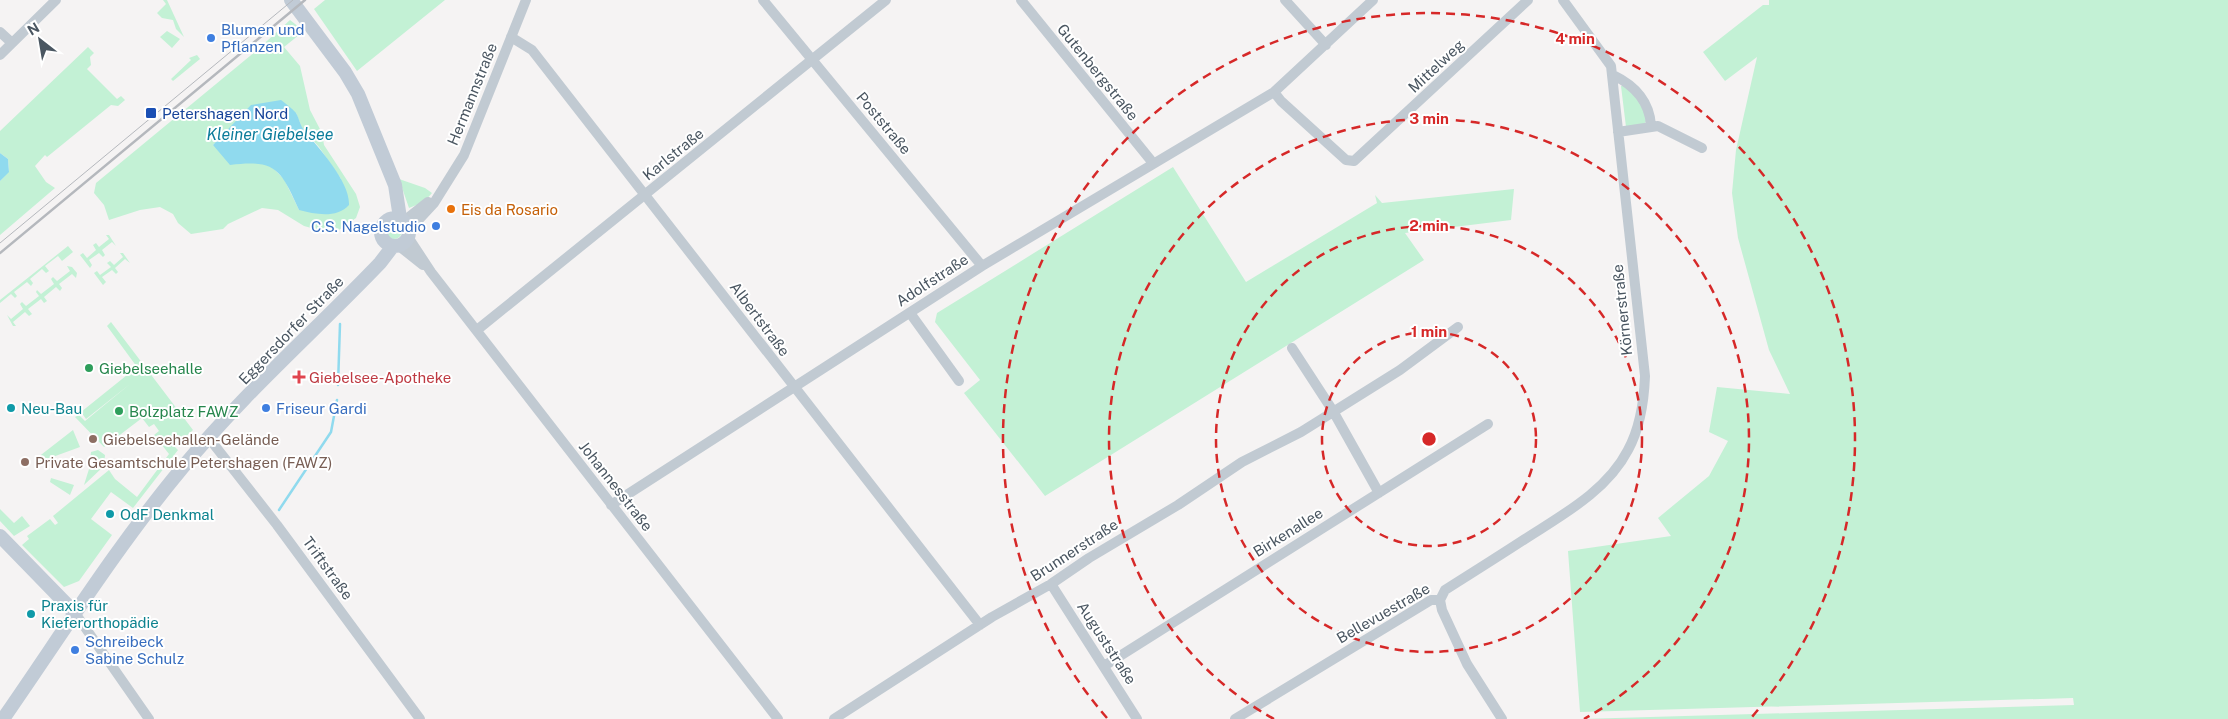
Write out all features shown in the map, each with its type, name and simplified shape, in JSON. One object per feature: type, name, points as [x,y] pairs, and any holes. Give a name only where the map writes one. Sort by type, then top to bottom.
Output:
[{"type":"street","points":[[0,55],[56,0]]},
{"type":"street","points":[[290,0],[345,72],[358,94],[395,185],[400,231],[387,244],[381,237]]},
{"type":"street","name":"Hermannstraße","points":[[400,231],[428,211],[464,155],[526,0]]},
{"type":"street","name":"Poststraße","points":[[763,0],[982,266]]},
{"type":"street","name":"Karlstraße","points":[[477,330],[886,0]]},
{"type":"street","name":"Gutenbergstraße","points":[[1021,0],[1153,163]]},
{"type":"street","points":[[1285,0],[1326,45]]},
{"type":"street","name":"Adolfstraße","points":[[611,505],[982,266],[1275,91],[1373,0]]},
{"type":"street","name":"Mittelweg","points":[[1275,91],[1281,101],[1346,160],[1354,161],[1528,0]]},
{"type":"street","name":"Körnerstraße","points":[[1563,0],[1607,57],[1613,75],[1644,376],[1644,396],[1635,435],[1620,464],[1596,489],[1566,513]]},
{"type":"street","points":[[0,32],[12,43]]},
{"type":"street","name":"Albertstraße","points":[[511,37],[532,50],[647,194],[980,626]]},
{"type":"street","points":[[1613,75],[1632,86],[1639,94],[1650,112],[1651,125]]},
{"type":"street","points":[[1618,132],[1638,130],[1651,125],[1662,127],[1702,148]]},
{"type":"street","name":"Eggersdorfer Straße","points":[[3,719],[75,613],[146,514],[208,437],[380,263],[400,231],[381,227],[380,249],[367,275]]},
{"type":"street","name":"Johannesstraße","points":[[400,231],[778,719]]},
{"type":"street","points":[[910,313],[959,381]]},
{"type":"street","name":"Brunnerstraße","points":[[834,719],[980,626],[1051,584],[1096,553],[1178,505],[1242,462],[1301,432],[1400,370],[1458,327]]},
{"type":"street","points":[[1292,348],[1333,411],[1379,493]]},
{"type":"street","name":"Birkenallee","points":[[1104,666],[1488,424]]},
{"type":"street","name":"Triftstraße","points":[[208,437],[277,525],[420,719]]},
{"type":"street","name":"Bellevuestraße","points":[[1236,719],[1431,600],[1440,600],[1445,590],[1566,513]]},
{"type":"street","points":[[0,536],[75,613],[149,719]]},
{"type":"street","name":"Auguststraße","points":[[1051,584],[1137,719]]},
{"type":"street","points":[[1440,600],[1442,610],[1468,664],[1502,719]]},
{"type":"green space","points":[[163,0],[167,0],[184,37],[176,29],[173,20],[162,18],[157,13],[166,4]]},
{"type":"green space","points":[[325,0],[445,0],[357,71],[314,9]]},
{"type":"green space","points":[[1769,0],[2228,0],[2228,719],[1581,719],[2074,705],[2073,698],[1580,712],[1568,551],[1671,536],[1658,518],[1709,476],[1728,441],[1709,432],[1717,387],[1790,394],[1769,350],[1738,238],[1732,193],[1736,150],[1757,57],[1725,81],[1703,52],[1763,5],[1769,5]]},
{"type":"green space","points":[[290,20],[304,31],[284,47],[300,66],[310,110],[322,133],[324,145],[356,194],[360,207],[356,218],[336,232],[326,232],[304,226],[278,210],[262,208],[228,224],[223,229],[191,234],[178,223],[173,214],[160,207],[140,210],[109,220],[104,205],[94,193],[96,183],[256,51]],"holes":[[[296,113],[302,128],[319,147],[341,179],[299,210],[284,179],[270,165],[253,162],[213,145],[225,133]]]},
{"type":"green space","points":[[167,31],[180,39],[172,48],[160,37]]},
{"type":"green space","points":[[88,47],[94,53],[90,57],[91,65],[87,69],[117,99],[121,96],[125,100],[118,106],[111,105],[47,157],[45,155],[35,166],[46,182],[55,188],[0,235],[0,181],[9,171],[8,159],[0,153],[0,131]]},
{"type":"green space","points":[[197,55],[200,59],[173,81],[171,79],[191,60],[189,58]]},
{"type":"green space","points":[[1621,86],[1627,86],[1644,105],[1646,122],[1639,127],[1626,127]]},
{"type":"green space","points":[[1173,167],[1246,282],[1377,203],[1375,195],[1382,203],[1514,189],[1511,220],[1405,233],[1424,260],[1045,496],[964,393],[980,380],[935,322],[937,313]]},
{"type":"green space","points":[[399,179],[425,188],[432,193],[424,202],[409,208]]},
{"type":"green space","points":[[391,223],[397,223],[402,228],[400,237],[391,239],[386,234],[386,228]]},
{"type":"green space","points":[[106,235],[109,235],[116,246],[112,242],[102,250],[105,255],[103,257],[99,253],[89,260],[92,265],[90,268],[80,255],[83,253],[87,258],[96,250],[93,245],[96,243],[99,247],[109,239]]},
{"type":"green space","points":[[68,246],[73,252],[62,261],[58,256],[45,266],[49,271],[46,273],[42,269],[30,279],[33,283],[31,286],[27,282],[14,292],[17,296],[15,298],[11,294],[0,303],[0,300]]},
{"type":"green space","points":[[120,253],[123,253],[130,263],[125,259],[115,268],[118,272],[116,274],[112,270],[102,277],[106,282],[103,285],[94,273],[97,271],[100,275],[111,267],[107,263],[110,261],[114,265],[123,257]]},
{"type":"green space","points":[[67,266],[72,267],[77,273],[76,278],[72,274],[59,284],[62,288],[60,291],[56,287],[44,297],[47,301],[44,303],[41,299],[28,309],[32,314],[29,316],[25,312],[13,322],[16,326],[13,326],[7,315],[11,319],[23,309],[20,304],[22,302],[26,306],[39,296],[36,292],[37,290],[41,294],[54,284],[51,279],[53,277],[57,281],[70,271]]},
{"type":"green space","points":[[111,322],[193,430],[175,447],[178,450],[133,508],[111,492],[91,519],[112,535],[79,581],[64,587],[22,545],[29,539],[27,536],[50,519],[55,525],[58,523],[53,516],[109,470],[115,479],[137,497],[169,454],[154,435],[159,431],[154,424],[149,427],[142,418],[104,447],[75,417],[79,415],[85,421],[130,384],[86,419],[81,412],[137,367],[107,326]]},
{"type":"green space","points":[[73,430],[80,447],[39,462],[37,458]]},
{"type":"green space","points":[[98,450],[105,455],[104,466],[84,485],[89,469],[91,452]]},
{"type":"green space","points":[[51,478],[74,485],[70,495],[50,482]]},
{"type":"green space","points":[[0,509],[14,523],[22,516],[30,526],[14,536],[0,521]]},
{"type":"water","name":"Kleiner Giebelsee","points":[[281,100],[296,113],[303,128],[339,176],[348,196],[349,205],[344,209],[332,214],[299,210],[287,185],[275,170],[258,164],[230,165],[213,145],[251,105]]},
{"type":"water","points":[[0,153],[8,159],[9,172],[0,181]]},
{"type":"waterway","points":[[338,385],[340,324]]},
{"type":"waterway","points":[[279,510],[331,432],[337,400]]},
{"type":"tram line","points":[[0,243],[293,0]]},
{"type":"railway","points":[[0,253],[305,0]]},
{"type":"place","name":"Blumen und Pflanzen","points":[[211,38]]},
{"type":"place","name":"Petershagen Nord","points":[[151,113]]},
{"type":"place","name":"Eis da Rosario","points":[[451,209]]},
{"type":"place","name":"C.S. Nagelstudio","points":[[436,226]]},
{"type":"place","name":"Giebelseehalle","points":[[89,368]]},
{"type":"place","name":"Giebelsee-Apotheke","points":[[299,377]]},
{"type":"place","name":"Neu-Bau","points":[[11,408]]},
{"type":"place","name":"Friseur Gardi","points":[[266,408]]},
{"type":"place","name":"Bolzplatz FAWZ","points":[[119,411]]},
{"type":"place","name":"Giebelseehallen-Gelände","points":[[93,439]]},
{"type":"place","name":"Private Gesamtschule Petershagen (FAWZ)","points":[[25,462]]},
{"type":"place","name":"OdF Denkmal","points":[[110,514]]},
{"type":"place","name":"Praxis für Kieferorthopädie","points":[[31,614]]},
{"type":"place","name":"Schreibeck Sabine Schulz","points":[[75,650]]}]
